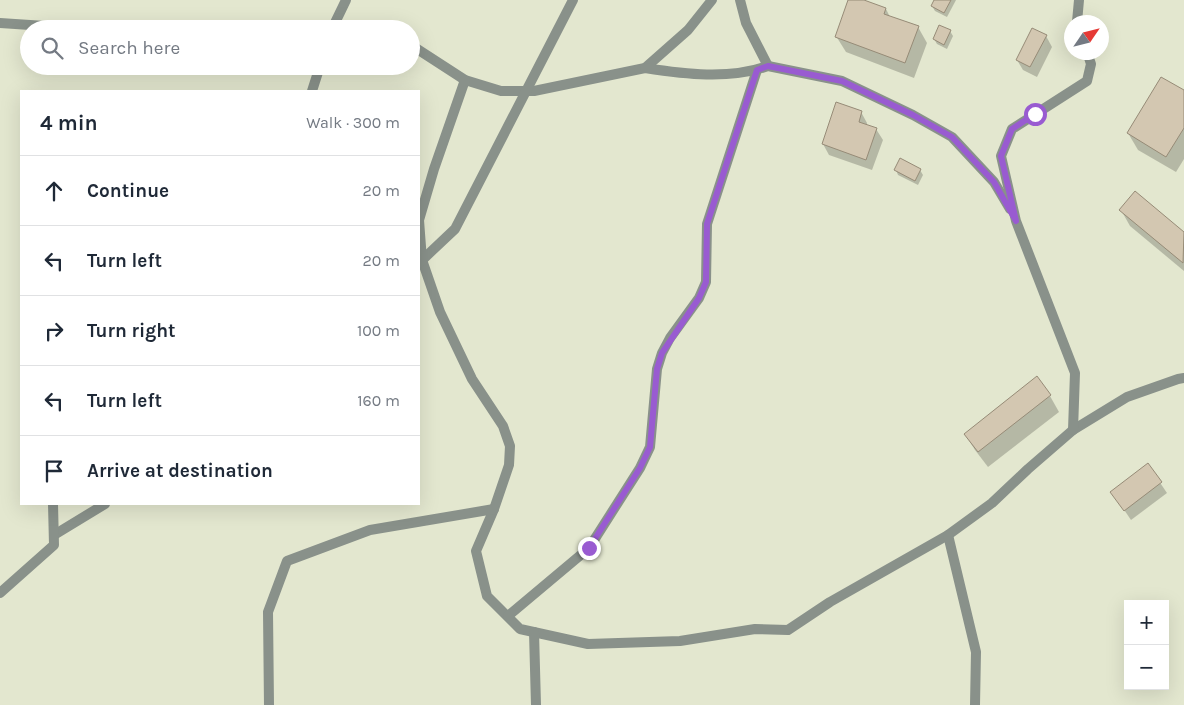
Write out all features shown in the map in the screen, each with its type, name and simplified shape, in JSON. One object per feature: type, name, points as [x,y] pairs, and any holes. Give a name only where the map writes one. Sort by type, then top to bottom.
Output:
[{"type":"street","points":[[336,20],[346,0]]},
{"type":"street","points":[[421,262],[455,229],[573,0]]},
{"type":"street","points":[[645,68],[688,30],[712,0]]},
{"type":"street","points":[[740,0],[746,23],[768,66]]},
{"type":"street","points":[[1077,15],[1079,0]]},
{"type":"street","points":[[1,24],[20,25]]},
{"type":"street","points":[[420,52],[465,80],[501,91],[534,91],[645,68],[686,74],[728,73],[757,70],[768,66],[842,81],[913,115],[952,137],[994,182],[1016,221],[1075,373],[1073,430]]},
{"type":"street","points":[[1016,221],[1001,156],[1012,129],[1087,81],[1091,64],[1090,60]]},
{"type":"street","points":[[508,616],[589,548],[640,468],[650,447],[657,369],[662,353],[699,298],[706,282],[707,224],[757,70]]},
{"type":"street","points":[[312,90],[317,75]]},
{"type":"street","points":[[420,217],[434,169],[465,80]]},
{"type":"street","points":[[420,241],[421,262],[440,312],[472,379],[503,426],[510,446],[510,465],[476,551],[488,596],[520,629],[588,644],[680,641],[756,629],[788,630],[830,602],[948,535],[992,503],[1028,468],[1073,430],[1127,397],[1184,378]]},
{"type":"street","points":[[0,593],[54,545],[54,505]]},
{"type":"street","points":[[54,535],[103,505]]},
{"type":"street","points":[[269,705],[268,612],[287,561],[370,530],[494,509]]},
{"type":"street","points":[[948,535],[976,652],[975,705]]},
{"type":"street","points":[[534,632],[536,705]]},
{"type":"building","points":[[848,0],[864,0],[886,8],[884,14],[919,26],[905,63],[835,37]]},
{"type":"building","points":[[934,0],[951,0],[944,13],[931,6]]},
{"type":"building","points":[[939,25],[951,30],[944,45],[933,39]]},
{"type":"building","points":[[1032,28],[1047,35],[1030,67],[1016,60]]},
{"type":"building","points":[[1161,77],[1184,90],[1184,128],[1166,157],[1127,133]]},
{"type":"building","points":[[836,102],[862,111],[859,122],[877,128],[866,160],[822,144]]},
{"type":"building","points":[[900,158],[921,169],[915,181],[894,170]]},
{"type":"building","points":[[1135,191],[1184,232],[1183,263],[1119,210]]},
{"type":"building","points":[[1037,376],[1051,395],[978,452],[964,434]]},
{"type":"building","points":[[1148,463],[1162,482],[1124,511],[1110,492]]},
{"type":"route","points":[[589,548],[640,468],[650,447],[657,369],[662,353],[670,338],[699,298],[706,282],[708,266],[707,224],[720,189],[757,70],[768,66],[842,81],[913,115],[952,137],[994,182],[1016,221],[1001,156],[1012,129],[1035,114]]}]
